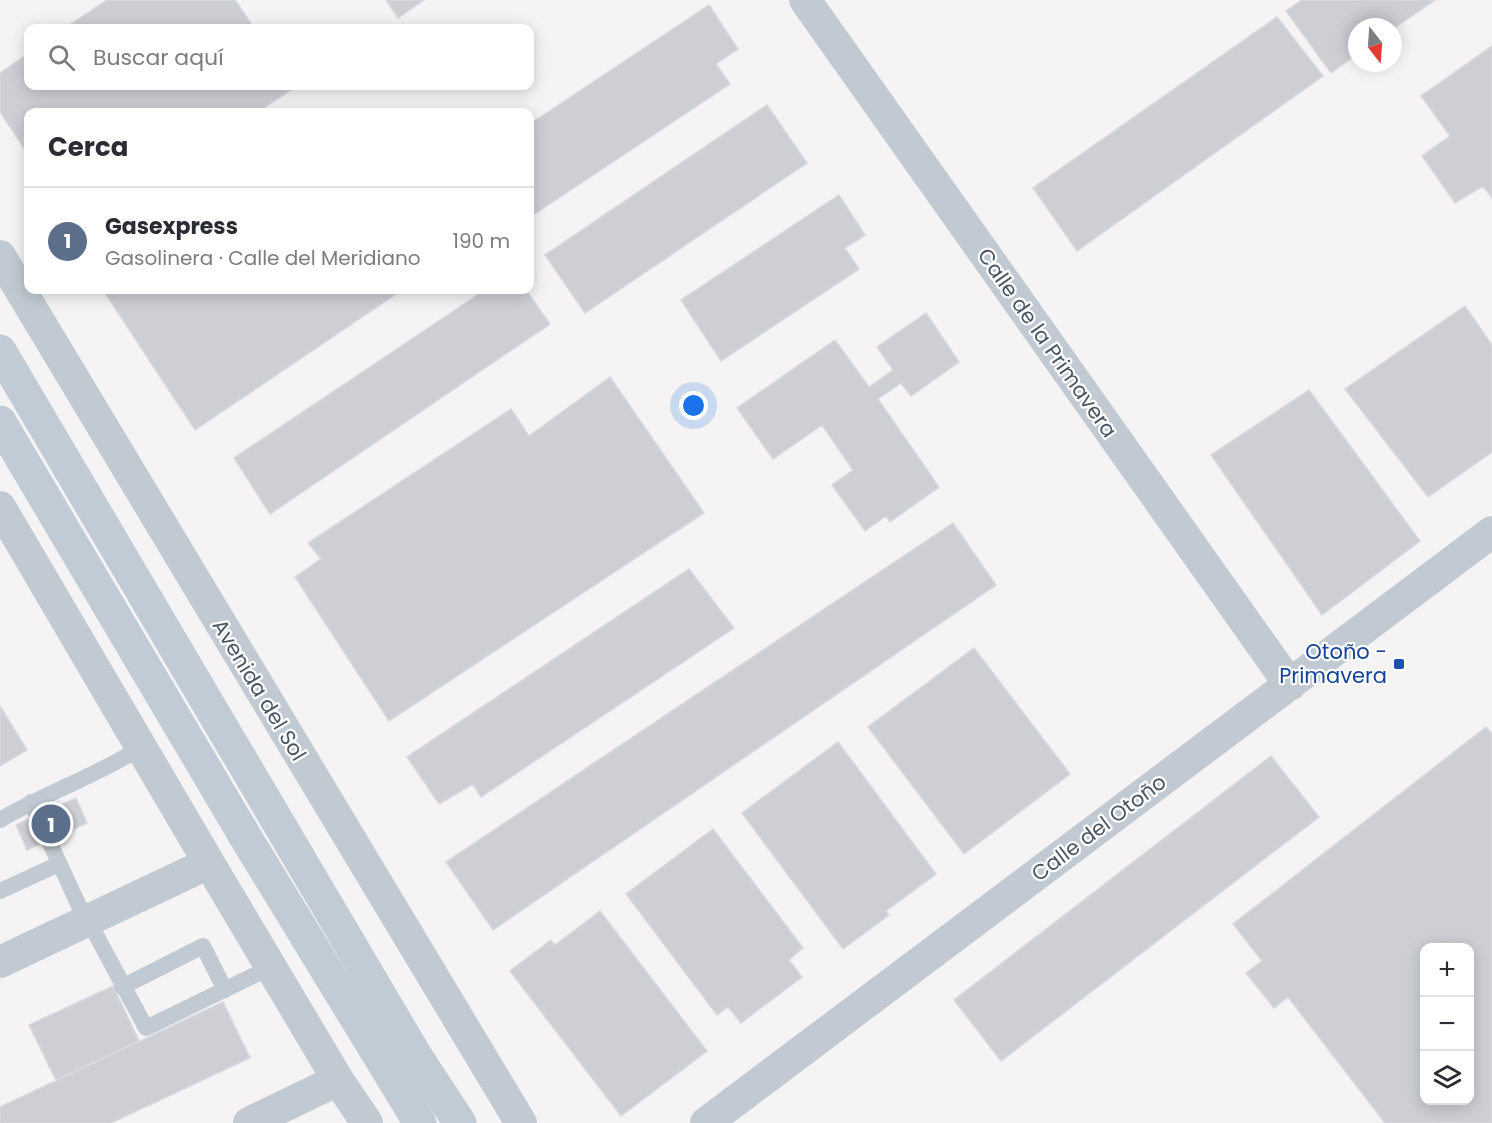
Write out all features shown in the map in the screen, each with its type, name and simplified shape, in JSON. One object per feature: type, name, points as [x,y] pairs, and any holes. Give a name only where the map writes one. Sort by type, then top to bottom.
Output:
[{"type":"main road","points":[[0,351],[416,1056],[460,1123]]},
{"type":"main road","points":[[0,422],[249,843],[420,1123]]},
{"type":"street","name":"Calle de la Primavera","points":[[805,0],[1290,685]]},
{"type":"street","name":"Avenida del Sol","points":[[0,256],[521,1123]]},
{"type":"street","points":[[0,507],[338,1080],[367,1123]]},
{"type":"street","name":"Calle del Otoño","points":[[706,1123],[1492,532]]},
{"type":"street","points":[[0,962],[209,863]]},
{"type":"street","points":[[249,1123],[338,1080]]},
{"type":"lane","points":[[0,820],[31,802],[110,767],[142,747]]},
{"type":"lane","points":[[31,802],[87,921],[146,1028],[271,967]]},
{"type":"lane","points":[[0,891],[59,864]]},
{"type":"lane","points":[[122,987],[203,946],[225,990]]},
{"type":"building","points":[[107,0],[235,0],[251,24],[71,24]]},
{"type":"building","points":[[386,0],[424,0],[398,18]]},
{"type":"building","points":[[1302,0],[1435,0],[1402,23],[1402,18],[1348,18],[1348,61],[1331,73],[1286,11]]},
{"type":"building","points":[[709,5],[738,49],[716,64],[730,84],[534,214],[534,121]]},
{"type":"building","points":[[1277,17],[1323,76],[1077,251],[1033,188]]},
{"type":"building","points":[[1492,46],[1492,198],[1483,186],[1455,203],[1422,156],[1450,136],[1421,96]]},
{"type":"building","points":[[24,57],[24,90],[291,90],[264,108],[24,108],[24,148],[0,112],[0,73]]},
{"type":"building","points":[[767,105],[807,163],[585,313],[545,255]]},
{"type":"building","points":[[839,195],[865,235],[845,248],[859,269],[721,361],[681,300]]},
{"type":"building","points":[[106,294],[396,294],[195,430]]},
{"type":"building","points":[[479,294],[529,294],[550,324],[270,514],[234,458]]},
{"type":"building","points":[[1465,306],[1492,345],[1492,452],[1428,497],[1345,389]]},
{"type":"building","points":[[926,313],[959,362],[911,396],[901,383],[878,399],[939,487],[890,522],[886,516],[865,531],[832,485],[853,470],[822,425],[773,459],[737,408],[835,340],[869,387],[893,370],[877,347]]},
{"type":"building","points":[[610,377],[704,513],[389,721],[295,577],[321,559],[308,543],[511,409],[529,436]]},
{"type":"building","points":[[1309,390],[1420,541],[1322,615],[1211,455]]},
{"type":"building","points":[[953,523],[996,585],[493,930],[446,862]]},
{"type":"building","points":[[689,569],[734,628],[481,797],[473,784],[439,804],[407,757]]},
{"type":"building","points":[[974,648],[1070,774],[964,854],[868,727]]},
{"type":"building","points":[[0,706],[27,750],[0,766]]},
{"type":"building","points":[[1486,727],[1492,734],[1492,1123],[1385,1123],[1288,997],[1274,1008],[1246,973],[1262,961],[1233,924]]},
{"type":"building","points":[[838,742],[936,874],[886,911],[889,915],[843,949],[742,813]]},
{"type":"building","points":[[1271,756],[1319,817],[1001,1061],[954,1000]]},
{"type":"building","points":[[76,798],[87,823],[27,850],[16,825]]},
{"type":"building","points":[[713,829],[803,948],[789,960],[802,977],[741,1023],[728,1007],[717,1015],[626,894]]},
{"type":"building","points":[[600,911],[707,1051],[621,1116],[510,971],[551,940],[555,945]]},
{"type":"building","points":[[113,986],[139,1041],[56,1080],[29,1025]]},
{"type":"building","points":[[223,1002],[250,1058],[111,1123],[0,1123],[0,1107]]},
{"type":"place","name":"Otoño - Primavera","points":[[1399,664]]},
{"type":"place","name":"Gasexpress","points":[[51,824]]}]
